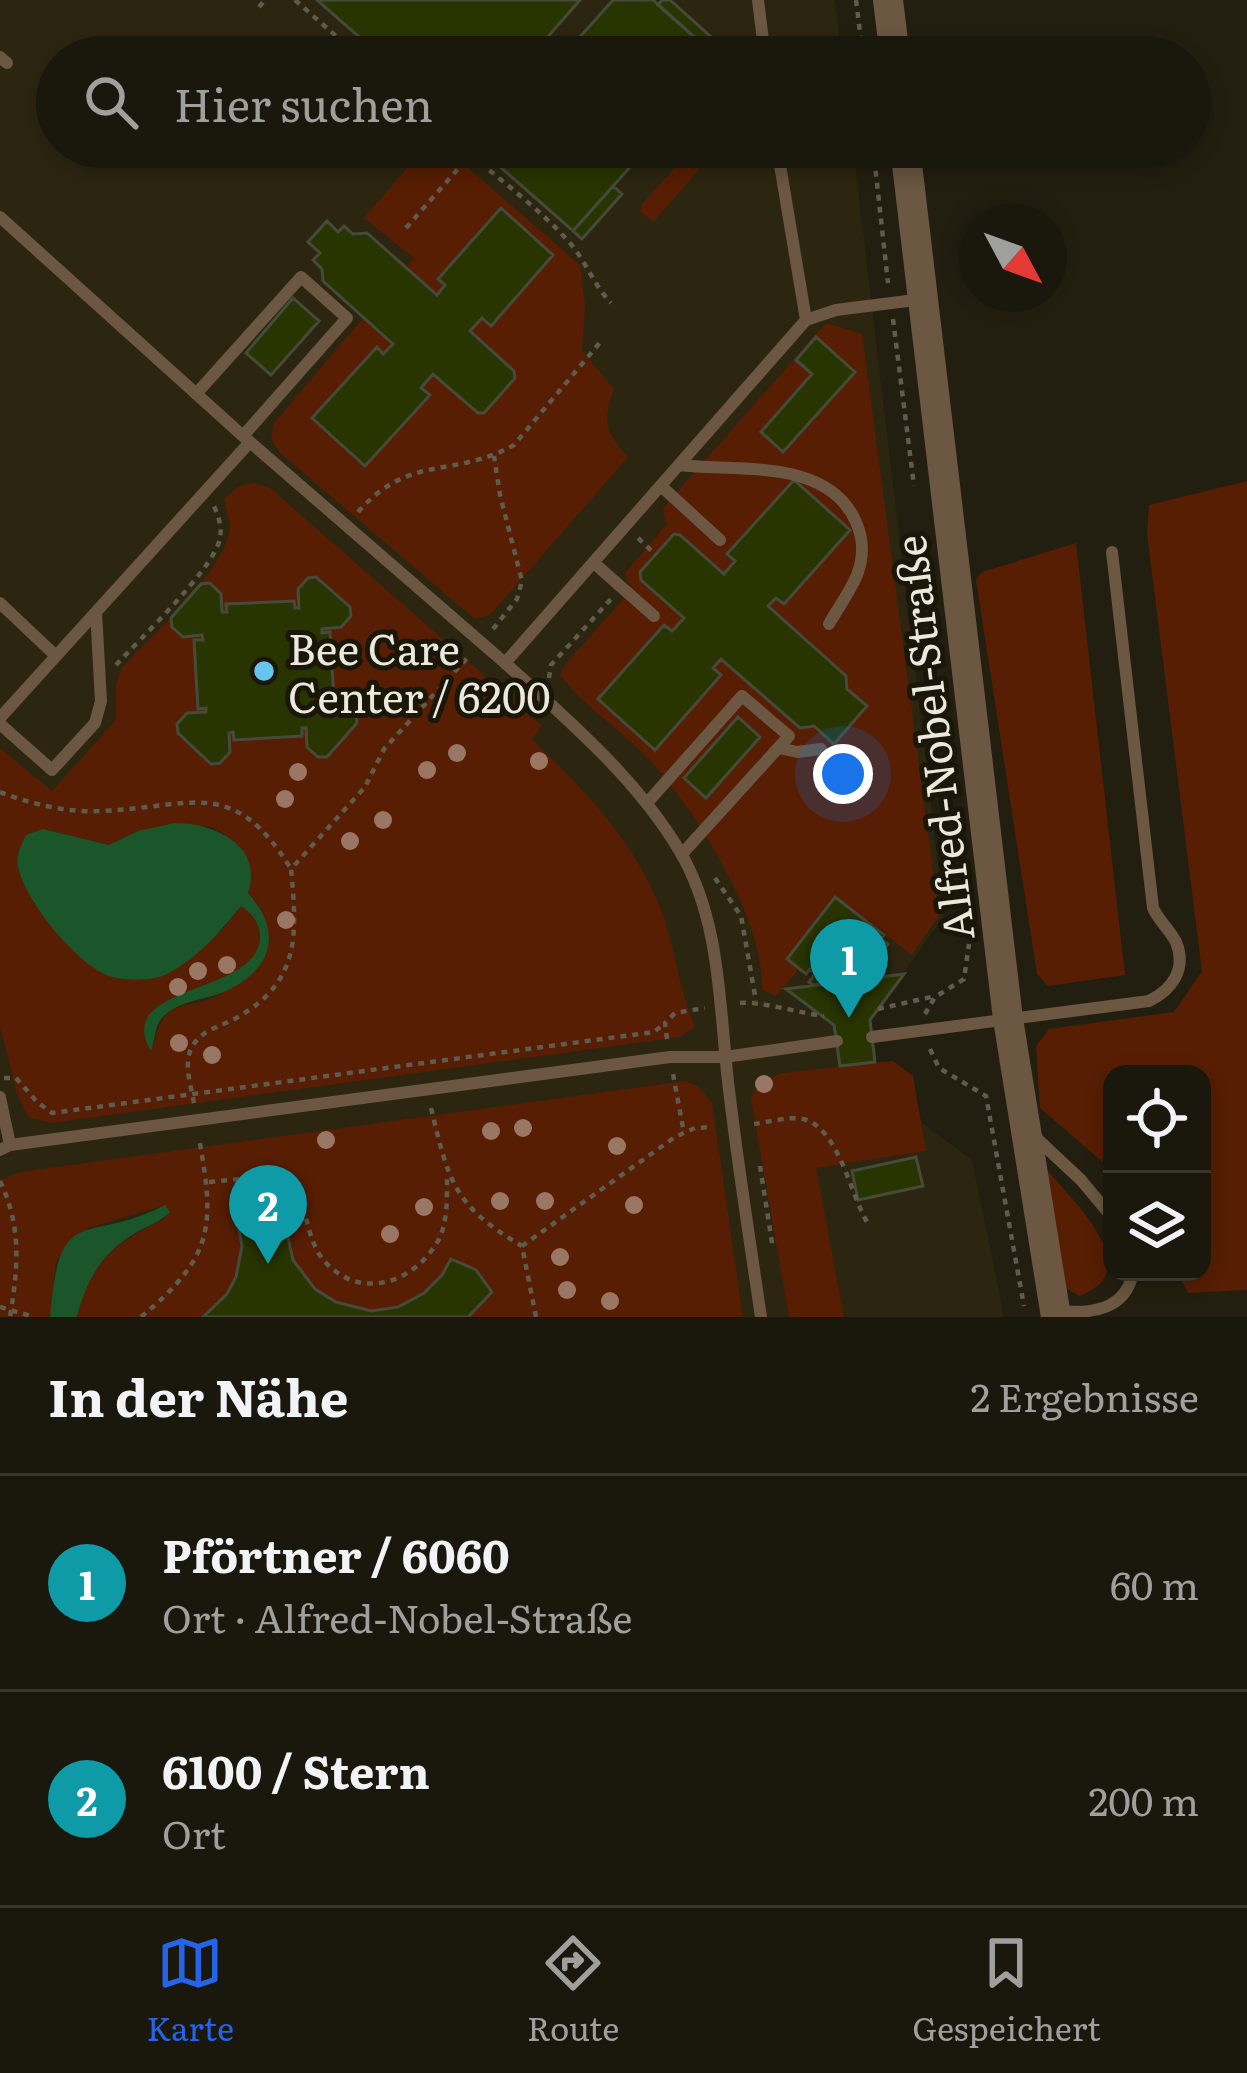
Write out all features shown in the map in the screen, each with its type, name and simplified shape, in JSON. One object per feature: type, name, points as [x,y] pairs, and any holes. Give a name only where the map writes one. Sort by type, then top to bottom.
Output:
[{"type":"street","points":[[888,0],[892,36]]},
{"type":"street","name":"Alfred-Nobel-Straße","points":[[907,168],[1046,1315]]},
{"type":"lane","points":[[758,0],[762,36]]},
{"type":"lane","points":[[781,168],[806,320]]},
{"type":"lane","points":[[0,217],[561,713],[647,803],[682,854],[709,928],[761,1317]]},
{"type":"lane","points":[[96,612],[101,701],[95,723],[52,770],[0,721],[56,656],[206,490],[347,318],[301,277],[196,394]]},
{"type":"lane","points":[[505,663],[806,320],[836,310],[923,299]]},
{"type":"lane","points":[[679,465],[812,479],[831,490],[853,513],[864,540],[857,574],[829,624]]},
{"type":"lane","points":[[661,486],[720,540]]},
{"type":"lane","points":[[872,1036],[1149,1001],[1174,982],[1179,967],[1175,940],[1153,908],[1112,552]]},
{"type":"lane","points":[[593,563],[654,616]]},
{"type":"lane","points":[[0,603],[56,656]]},
{"type":"lane","points":[[647,803],[742,696],[789,736],[682,854]]},
{"type":"lane","points":[[778,748],[820,749]]},
{"type":"lane","points":[[0,1097],[5,1148],[670,1057],[725,1057],[836,1041]]},
{"type":"lane","points":[[1023,1126],[1103,1206]]},
{"type":"lane","points":[[1046,1315],[1091,1314],[1118,1301],[1132,1281]]},
{"type":"path","points":[[296,0],[336,36]]},
{"type":"path","points":[[856,0],[860,36]]},
{"type":"path","points":[[406,228],[459,168]]},
{"type":"path","points":[[487,168],[564,236],[611,303]]},
{"type":"path","points":[[875,168],[914,486]]},
{"type":"path","points":[[346,526],[378,490],[400,476],[494,456],[514,445],[602,340]]},
{"type":"path","points":[[291,869],[365,788],[384,749],[517,599],[522,581],[494,456]]},
{"type":"path","points":[[100,683],[219,544],[221,522],[206,490]]},
{"type":"path","points":[[0,792],[43,805],[95,812],[193,800],[228,806],[254,821],[291,869],[295,933],[289,968],[270,994],[238,1017],[206,1031],[188,1059],[209,1225],[198,1254],[169,1294],[141,1317]]},
{"type":"path","points":[[878,1009],[935,997],[964,979],[968,928]]},
{"type":"path","points":[[935,997],[925,1011],[929,1048],[939,1068],[986,1096],[1046,1315]]},
{"type":"path","points":[[0,1078],[16,1078],[52,1113],[654,1031],[665,1023]]},
{"type":"path","points":[[207,1182],[279,1180],[297,1190],[313,1243],[327,1265],[350,1281],[382,1286],[416,1267],[439,1240],[448,1205],[447,1177],[426,1089]]},
{"type":"path","points":[[522,1246],[675,1136],[695,1128],[803,1119],[834,1144],[867,1222]]},
{"type":"path","points":[[754,1124],[773,1253]]},
{"type":"path","points":[[447,1177],[465,1204],[522,1246],[536,1317]]},
{"type":"path","points":[[0,1181],[18,1232],[18,1269],[10,1313]]},
{"type":"path","points":[[0,1307],[34,1317]]},
{"type":"shaded area","points":[[0,0],[835,0],[839,36],[36,36],[36,168],[855,168],[944,916],[870,1020],[875,1062],[857,1065],[860,1077],[972,1160],[1004,1317],[0,1317]]},
{"type":"shaded area","points":[[407,168],[468,168],[580,265],[585,305],[582,351],[614,389],[608,425],[628,457],[490,615],[475,619],[279,452],[271,438],[274,423],[414,258],[364,218]]},
{"type":"shaded area","points":[[675,168],[701,168],[653,222],[640,211]]},
{"type":"shaded area","points":[[826,323],[862,334],[939,916],[912,955],[835,897],[787,959],[799,969],[776,996],[762,989],[760,961],[738,896],[682,800],[642,752],[560,675],[632,589],[624,574],[667,524],[663,508]]},
{"type":"shaded area","points":[[1247,481],[1247,1290],[1188,1293],[1182,1281],[1211,1281],[1211,1065],[1103,1065],[1103,1162],[1040,1108],[1036,1046],[1049,1029],[1174,1012],[1202,971],[1147,534],[1149,505]]},
{"type":"shaded area","points":[[254,483],[270,488],[542,726],[532,739],[609,821],[653,891],[695,1026],[680,1037],[51,1123],[30,1118],[15,1086],[0,1029],[0,748],[52,791],[116,720],[121,669],[216,562],[230,527],[224,499],[239,486]],"holes":[[[209,826],[244,852],[251,871],[248,893],[258,904],[270,941],[224,992],[171,1010],[153,1047],[153,1011],[247,965],[260,938],[253,915],[242,905],[222,930],[163,976],[109,963],[74,948],[48,920],[19,871],[43,829],[109,845],[138,831]]]},
{"type":"shaded area","points":[[1076,543],[1125,975],[1048,986],[1037,974],[976,580],[982,572]]},
{"type":"shaded area","points":[[175,823],[219,832],[242,850],[251,876],[248,893],[266,922],[268,948],[263,961],[242,982],[164,1016],[151,1051],[144,1029],[151,1013],[237,970],[253,956],[260,937],[255,919],[241,906],[207,945],[176,969],[153,978],[115,978],[82,959],[55,931],[24,885],[18,857],[26,835],[43,829],[109,845],[138,831]]},
{"type":"shaded area","points":[[893,1061],[913,1076],[926,1151],[816,1168],[844,1317],[789,1317],[751,1098],[760,1082],[782,1073]]},
{"type":"shaded area","points":[[685,1081],[698,1086],[712,1103],[743,1317],[77,1317],[89,1282],[106,1257],[162,1220],[165,1205],[88,1228],[56,1261],[50,1317],[0,1317],[0,1180],[20,1172]]},
{"type":"shaded area","points":[[1047,1170],[1087,1217],[1103,1245],[1099,1285],[1079,1296],[1066,1288]]},
{"type":"shaded area","points":[[165,1205],[170,1212],[105,1258],[91,1279],[77,1317],[50,1317],[54,1280],[69,1241],[81,1232]]},
{"type":"building","points":[[317,0],[580,0],[548,36],[358,36]]},
{"type":"building","points":[[613,0],[653,0],[693,36],[581,36]]},
{"type":"building","points":[[670,0],[710,36],[693,36],[658,5]]},
{"type":"building","points":[[502,168],[629,168],[573,231]]},
{"type":"building","points":[[613,186],[622,194],[582,239],[573,231]]},
{"type":"building","points":[[501,208],[553,255],[491,326],[482,318],[470,331],[514,371],[515,378],[484,413],[478,413],[433,374],[421,388],[430,395],[365,466],[312,418],[377,347],[383,354],[393,344],[323,281],[322,269],[313,260],[320,253],[308,242],[327,221],[338,232],[344,226],[353,234],[367,233],[437,295],[445,285],[438,279]]},
{"type":"building","points":[[293,298],[319,321],[271,375],[246,353]]},
{"type":"building","points":[[816,337],[855,372],[783,452],[761,432],[812,374],[796,360]]},
{"type":"building","points":[[794,480],[850,530],[784,604],[776,598],[768,606],[846,676],[847,689],[867,706],[834,744],[814,726],[800,728],[721,659],[713,668],[721,675],[655,750],[598,699],[664,625],[672,631],[684,618],[641,580],[640,572],[674,534],[724,574],[735,561],[727,554]]},
{"type":"building","name":"Bee Care Center / 6200","points":[[316,577],[350,607],[351,616],[341,627],[322,629],[322,633],[330,632],[334,701],[326,705],[345,704],[356,714],[357,723],[327,757],[318,757],[307,747],[306,728],[302,736],[234,740],[233,732],[229,733],[230,752],[220,763],[211,764],[178,733],[177,724],[187,713],[206,712],[206,708],[198,709],[194,640],[203,640],[202,635],[183,637],[172,627],[171,618],[201,584],[210,583],[221,594],[222,612],[227,612],[226,604],[294,601],[299,608],[298,589],[308,578]]},
{"type":"building","points":[[738,717],[760,737],[706,798],[684,778]]},
{"type":"building","points":[[835,897],[884,935],[881,939],[888,944],[875,961],[869,956],[864,963],[875,976],[813,985],[809,982],[816,973],[810,969],[806,974],[787,959]]},
{"type":"building","points":[[904,974],[870,1020],[875,1062],[840,1066],[834,1025],[786,989]]},
{"type":"building","points":[[916,1157],[923,1186],[858,1200],[852,1171]]},
{"type":"building","points":[[261,1204],[288,1209],[293,1260],[315,1289],[336,1302],[371,1311],[398,1307],[424,1293],[451,1259],[476,1270],[492,1292],[468,1317],[203,1317],[227,1294],[236,1277],[242,1246],[236,1214]]},
{"type":"place","name":"Bee Care Center / 6200","points":[[264,671]]},
{"type":"place","name":"Pförtner / 6060","points":[[849,1018]]},
{"type":"place","name":"6100 / Stern","points":[[268,1264]]}]
